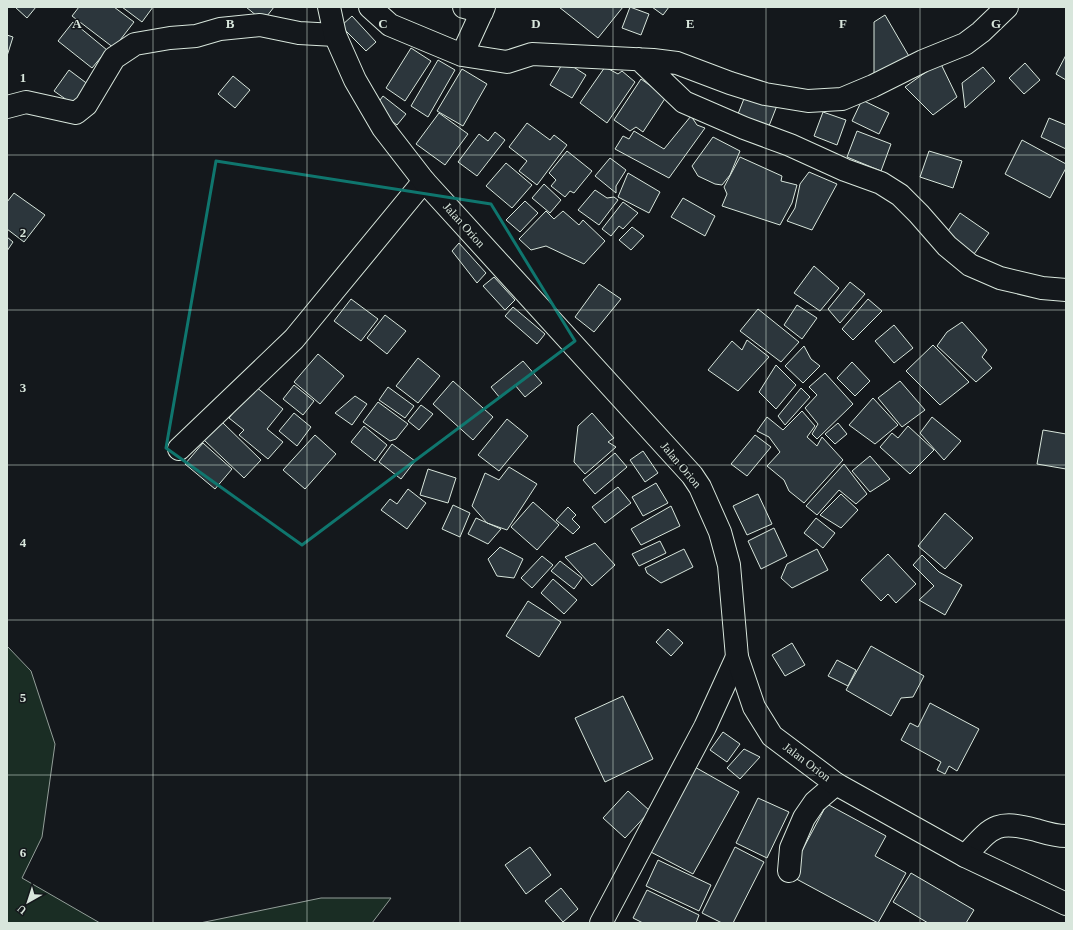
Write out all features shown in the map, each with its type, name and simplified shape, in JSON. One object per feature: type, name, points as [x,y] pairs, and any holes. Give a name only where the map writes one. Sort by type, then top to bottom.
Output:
[{"type":"main road","name":"Jalan Orion","points":[[329,7],[335,35],[355,80],[383,128],[424,181],[692,475],[700,487],[720,532],[729,565],[737,657],[754,707],[772,736],[836,784],[965,856],[1066,904]]},
{"type":"main road","points":[[370,7],[390,25],[462,55],[507,62],[532,54],[639,59],[677,63],[730,83],[765,94],[808,101],[842,99],[873,86],[923,61],[965,44],[981,32],[1007,7]]},
{"type":"main road","points":[[462,55],[476,9]]},
{"type":"main road","points":[[7,106],[26,102],[76,113],[86,105],[114,58],[135,44],[170,38],[196,36],[220,29],[260,25],[299,33],[335,35]]},
{"type":"main road","points":[[639,59],[684,102],[744,128],[790,144],[845,170],[881,183],[894,191],[919,214],[947,246],[970,264],[1000,278],[1042,288],[1066,290]]},
{"type":"main road","points":[[179,449],[294,339],[424,181]]},
{"type":"main road","points":[[600,923],[705,727],[737,657]]},
{"type":"main road","points":[[789,871],[791,848],[804,818],[815,802],[836,784]]},
{"type":"main road","points":[[965,856],[980,840],[996,827],[1004,824],[1018,825],[1057,836],[1066,836]]},
{"type":"highlighted area","points":[[216,161],[491,204],[575,341],[302,545],[166,448]]},
{"type":"green space","points":[[7,646],[31,671],[55,744],[42,837],[22,878],[100,923],[7,923]]},
{"type":"green space","points":[[321,898],[391,898],[372,923],[200,923]]},
{"type":"building","points":[[15,7],[36,7],[27,18]]},
{"type":"building","points":[[79,7],[114,7],[134,22],[114,48],[72,16]]},
{"type":"building","points":[[122,7],[153,7],[142,22]]},
{"type":"building","points":[[246,7],[274,7],[263,21]]},
{"type":"building","points":[[559,7],[623,7],[598,38]]},
{"type":"building","points":[[630,7],[649,14],[641,35],[622,28]]},
{"type":"building","points":[[652,7],[669,7],[663,15]]},
{"type":"building","points":[[885,15],[910,58],[874,76],[874,22]]},
{"type":"building","points":[[352,16],[376,42],[366,51],[341,26]]},
{"type":"building","points":[[73,22],[107,50],[92,68],[58,41]]},
{"type":"building","points":[[7,35],[13,37],[7,56]]},
{"type":"building","points":[[411,48],[431,61],[405,101],[386,88]]},
{"type":"building","points":[[1066,55],[1066,80],[1056,74]]},
{"type":"building","points":[[438,60],[455,70],[428,117],[411,106]]},
{"type":"building","points":[[564,61],[586,75],[572,98],[550,85]]},
{"type":"building","points":[[940,62],[957,97],[933,115],[905,87]]},
{"type":"building","points":[[1025,63],[1040,80],[1024,94],[1009,78]]},
{"type":"building","points":[[605,67],[618,74],[622,71],[635,82],[607,123],[580,103]]},
{"type":"building","points":[[983,67],[995,81],[965,108],[962,83]]},
{"type":"building","points":[[462,69],[487,84],[463,126],[437,111]]},
{"type":"building","points":[[69,70],[89,85],[74,105],[54,91]]},
{"type":"building","points":[[233,76],[250,90],[235,108],[218,94]]},
{"type":"building","points":[[641,79],[666,97],[643,132],[636,127],[630,131],[614,120]]},
{"type":"building","points":[[747,91],[778,103],[767,131],[736,119]]},
{"type":"building","points":[[383,96],[406,114],[397,125],[374,108]]},
{"type":"building","points":[[862,100],[889,113],[879,134],[852,121]]},
{"type":"building","points":[[823,112],[846,120],[837,145],[814,136]]},
{"type":"building","points":[[439,113],[468,134],[445,165],[416,144]]},
{"type":"building","points":[[691,116],[697,125],[705,128],[669,178],[615,149],[623,136],[629,139],[634,131],[664,149]]},
{"type":"building","points":[[1049,118],[1066,125],[1066,149],[1041,137]]},
{"type":"building","points":[[527,123],[550,140],[554,135],[567,145],[537,185],[519,171],[527,161],[509,147]]},
{"type":"building","points":[[857,131],[891,144],[881,171],[847,157]]},
{"type":"building","points":[[495,132],[505,140],[477,176],[458,162],[479,134],[488,141]]},
{"type":"building","points":[[713,137],[740,151],[730,175],[722,185],[715,184],[698,176],[692,166]]},
{"type":"building","points":[[1022,140],[1066,164],[1066,168],[1050,198],[1005,174]]},
{"type":"building","points":[[567,151],[592,171],[574,193],[570,191],[565,197],[551,186],[556,180],[549,173]]},
{"type":"building","points":[[929,151],[962,161],[953,188],[920,177]]},
{"type":"building","points":[[740,157],[782,176],[781,181],[797,185],[792,203],[780,225],[722,206],[727,194],[724,187]]},
{"type":"building","points":[[610,158],[626,170],[616,186],[616,193],[595,176]]},
{"type":"building","points":[[506,163],[532,185],[512,208],[486,186]]},
{"type":"building","points":[[809,172],[837,184],[812,230],[787,221],[795,208],[800,184]]},
{"type":"building","points":[[628,173],[660,192],[649,213],[618,197]]},
{"type":"building","points":[[544,184],[561,200],[550,213],[532,198]]},
{"type":"building","points":[[595,190],[607,198],[614,197],[618,200],[599,225],[578,210]]},
{"type":"building","points":[[14,193],[45,215],[24,242],[7,229],[7,202]]},
{"type":"building","points":[[683,198],[715,216],[705,236],[671,217]]},
{"type":"building","points":[[525,201],[538,213],[520,232],[506,220]]},
{"type":"building","points":[[623,202],[638,213],[623,229],[619,226],[611,236],[602,229]]},
{"type":"building","points":[[546,211],[554,219],[563,211],[579,225],[583,220],[605,241],[584,264],[546,246],[531,250],[519,239]]},
{"type":"building","points":[[960,213],[989,233],[972,257],[944,237]]},
{"type":"building","points":[[632,227],[644,236],[631,250],[619,240]]},
{"type":"building","points":[[7,237],[13,242],[7,251]]},
{"type":"building","points":[[459,243],[486,273],[477,283],[452,251]]},
{"type":"building","points":[[814,266],[839,288],[820,311],[794,293]]},
{"type":"building","points":[[494,277],[515,300],[505,310],[483,286]]},
{"type":"building","points":[[850,282],[865,294],[840,323],[828,309]]},
{"type":"building","points":[[599,284],[621,299],[594,332],[575,317]]},
{"type":"building","points":[[351,299],[378,319],[361,341],[334,321]]},
{"type":"building","points":[[868,299],[882,311],[853,340],[842,329]]},
{"type":"building","points":[[797,305],[817,318],[802,339],[784,325]]},
{"type":"building","points":[[513,307],[545,334],[537,344],[505,316]]},
{"type":"building","points":[[758,309],[799,342],[781,362],[740,331]]},
{"type":"building","points":[[385,315],[406,331],[387,354],[367,338]]},
{"type":"building","points":[[962,322],[987,350],[982,357],[992,368],[976,382],[937,346],[947,332]]},
{"type":"building","points":[[894,325],[913,348],[894,363],[875,341]]},
{"type":"building","points":[[747,340],[769,357],[738,391],[708,370],[732,341],[742,350]]},
{"type":"building","points":[[933,345],[969,382],[940,405],[906,371]]},
{"type":"building","points":[[804,346],[811,359],[820,366],[803,383],[785,366]]},
{"type":"building","points":[[318,354],[344,376],[320,404],[294,382]]},
{"type":"building","points":[[418,358],[440,376],[418,403],[396,386]]},
{"type":"building","points":[[523,361],[542,383],[525,397],[515,385],[500,398],[491,387]]},
{"type":"building","points":[[852,362],[870,381],[855,396],[837,378]]},
{"type":"building","points":[[776,365],[796,385],[776,409],[759,392]]},
{"type":"building","points":[[825,373],[853,404],[817,439],[812,434],[818,424],[805,408],[817,395],[809,387]]},
{"type":"building","points":[[453,381],[493,417],[473,440],[433,404]]},
{"type":"building","points":[[900,381],[925,410],[902,427],[878,398]]},
{"type":"building","points":[[294,385],[314,401],[303,415],[283,399]]},
{"type":"building","points":[[255,386],[283,409],[267,429],[283,442],[268,459],[239,435],[244,430],[229,418]]},
{"type":"building","points":[[388,387],[414,406],[405,418],[379,400]]},
{"type":"building","points":[[801,388],[810,397],[785,425],[778,416]]},
{"type":"building","points":[[355,396],[367,404],[352,425],[335,413]]},
{"type":"building","points":[[873,398],[898,425],[875,444],[849,425]]},
{"type":"building","points":[[378,402],[408,424],[396,439],[390,441],[363,422]]},
{"type":"building","points":[[421,405],[433,414],[419,430],[408,421]]},
{"type":"building","points":[[802,411],[815,426],[807,437],[817,446],[822,437],[843,460],[804,503],[789,491],[784,480],[767,466],[780,452],[769,437],[757,431],[767,417],[783,430]]},
{"type":"building","points":[[294,413],[311,427],[297,446],[279,431]]},
{"type":"building","points":[[592,413],[614,438],[608,442],[616,447],[585,474],[574,462],[578,426]]},
{"type":"building","points":[[932,417],[961,441],[944,460],[920,433]]},
{"type":"building","points":[[507,419],[528,436],[499,471],[478,455]]},
{"type":"building","points":[[222,422],[261,460],[244,478],[204,440]]},
{"type":"building","points":[[838,423],[847,434],[835,444],[825,434]]},
{"type":"building","points":[[364,426],[387,445],[375,461],[351,442]]},
{"type":"building","points":[[908,426],[934,450],[910,474],[880,447],[892,433],[898,438]]},
{"type":"building","points":[[1043,430],[1066,434],[1066,469],[1037,464]]},
{"type":"building","points":[[315,435],[336,454],[305,489],[283,470]]},
{"type":"building","points":[[755,435],[771,447],[747,476],[731,464]]},
{"type":"building","points":[[203,443],[232,469],[215,489],[185,464]]},
{"type":"building","points":[[392,444],[415,461],[401,479],[379,462]]},
{"type":"building","points":[[643,451],[658,473],[645,482],[630,460]]},
{"type":"building","points":[[615,453],[627,467],[595,494],[583,480]]},
{"type":"building","points":[[870,456],[890,479],[870,492],[852,471]]},
{"type":"building","points":[[844,464],[867,494],[856,504],[839,490],[817,515],[806,506]]},
{"type":"building","points":[[509,467],[537,484],[507,530],[487,523],[472,506],[485,473],[499,480]]},
{"type":"building","points":[[428,469],[456,478],[448,503],[420,495]]},
{"type":"building","points":[[656,483],[668,503],[643,516],[632,497]]},
{"type":"building","points":[[618,487],[631,503],[605,523],[592,507]]},
{"type":"building","points":[[408,489],[426,503],[407,529],[381,510],[390,499],[397,504]]},
{"type":"building","points":[[758,494],[772,524],[747,535],[733,506]]},
{"type":"building","points":[[841,494],[858,510],[841,528],[820,515]]},
{"type":"building","points":[[533,502],[559,525],[537,550],[511,527]]},
{"type":"building","points":[[453,505],[470,513],[460,537],[442,529]]},
{"type":"building","points":[[671,506],[680,526],[641,545],[631,529]]},
{"type":"building","points":[[568,507],[576,515],[572,519],[580,527],[573,534],[556,520]]},
{"type":"building","points":[[945,513],[973,538],[945,569],[918,546]]},
{"type":"building","points":[[476,518],[501,529],[488,544],[468,534]]},
{"type":"building","points":[[816,518],[835,533],[823,548],[804,533]]},
{"type":"building","points":[[774,528],[787,556],[761,569],[748,541]]},
{"type":"building","points":[[660,541],[666,553],[639,566],[632,554]]},
{"type":"building","points":[[595,543],[615,565],[592,586],[565,557]]},
{"type":"building","points":[[500,547],[523,559],[514,578],[497,576],[488,559]]},
{"type":"building","points":[[684,549],[693,567],[661,583],[647,573],[645,568]]},
{"type":"building","points":[[817,549],[828,570],[792,588],[781,578],[787,564]]},
{"type":"building","points":[[888,554],[916,584],[896,603],[888,594],[881,601],[861,580]]},
{"type":"building","points":[[922,555],[939,572],[962,585],[945,615],[919,600],[934,586],[913,565]]},
{"type":"building","points":[[542,556],[553,565],[532,588],[521,578]]},
{"type":"building","points":[[560,561],[582,578],[574,589],[551,571]]},
{"type":"building","points":[[553,579],[577,600],[564,614],[541,593]]},
{"type":"building","points":[[528,601],[561,622],[539,657],[506,636]]},
{"type":"building","points":[[668,629],[683,643],[671,656],[656,642]]},
{"type":"building","points":[[792,643],[805,665],[785,676],[772,655]]},
{"type":"building","points":[[871,646],[924,676],[913,697],[901,698],[891,716],[846,690]]},
{"type":"building","points":[[837,660],[856,670],[848,686],[828,676]]},
{"type":"building","points":[[623,696],[653,759],[605,782],[575,718]]},
{"type":"building","points":[[930,703],[979,729],[957,771],[949,766],[945,774],[937,770],[941,762],[901,740],[910,723],[918,727]]},
{"type":"building","points":[[723,732],[740,744],[727,762],[710,750]]},
{"type":"building","points":[[744,749],[760,757],[740,779],[727,768]]},
{"type":"building","points":[[693,766],[739,792],[693,874],[647,850]]},
{"type":"building","points":[[628,791],[650,811],[625,838],[603,818]]},
{"type":"building","points":[[758,798],[789,812],[767,858],[736,843]]},
{"type":"building","points":[[827,804],[886,836],[875,856],[906,873],[878,923],[789,875]]},
{"type":"building","points":[[530,847],[551,875],[526,894],[505,865]]},
{"type":"building","points":[[735,847],[764,862],[733,923],[722,923],[702,913]]},
{"type":"building","points":[[658,860],[711,885],[699,911],[646,886]]},
{"type":"building","points":[[911,873],[974,910],[966,923],[928,923],[893,902]]},
{"type":"building","points":[[561,888],[578,909],[563,922],[545,901]]},
{"type":"building","points":[[647,890],[699,915],[696,923],[643,923],[633,918]]}]
